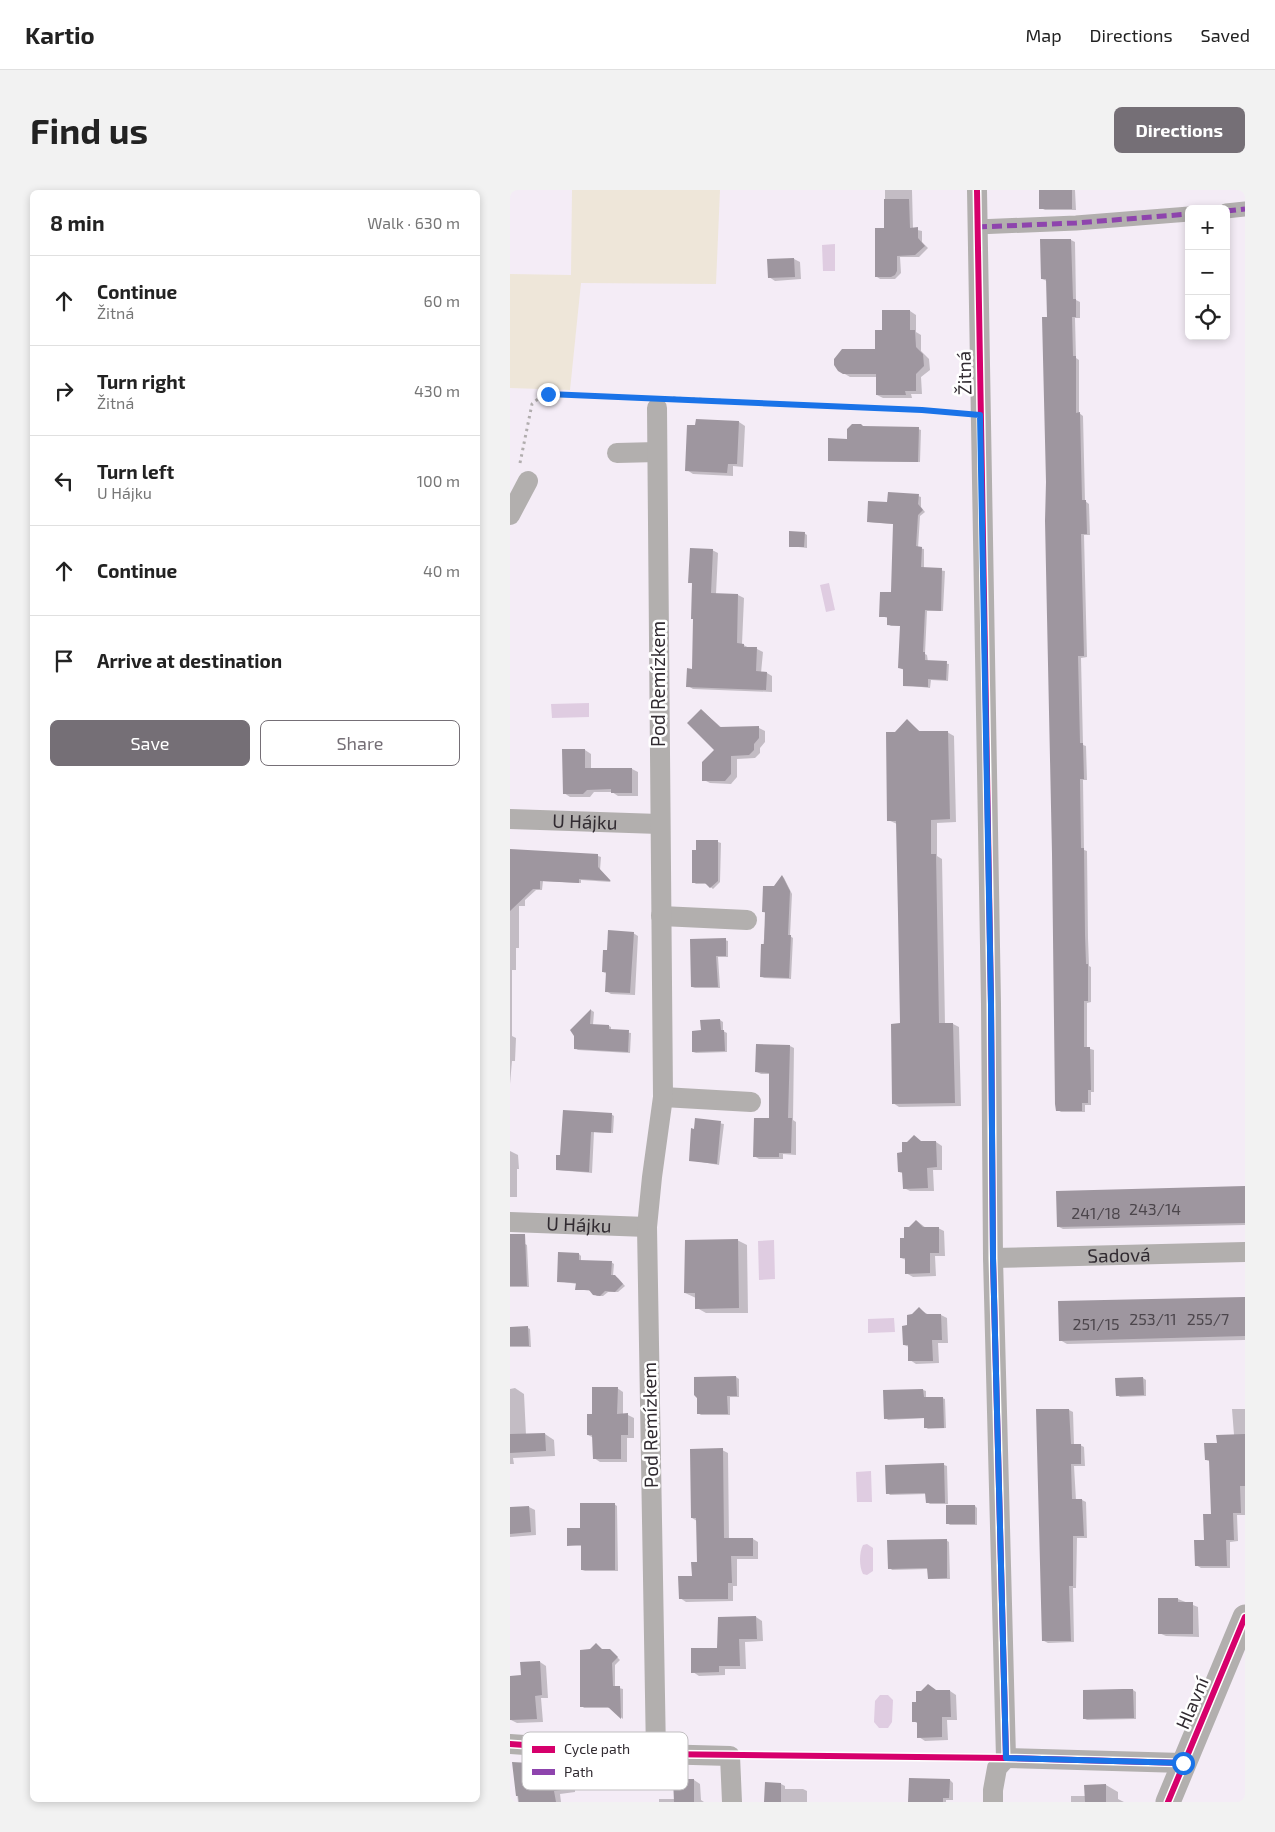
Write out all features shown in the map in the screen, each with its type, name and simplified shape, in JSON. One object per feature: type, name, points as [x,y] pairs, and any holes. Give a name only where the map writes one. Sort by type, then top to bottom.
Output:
[{"type":"street","name":"Žitná","points":[[977,190],[991,1004],[993,1258],[1006,1758]]},
{"type":"street","points":[[1230,211],[1245,209]]},
{"type":"street","points":[[977,227],[1076,223],[1185,214]]},
{"type":"street","name":"Pod Remízkem","points":[[656,1732],[647,1227],[663,1097],[659,824],[657,452],[659,401]]},
{"type":"street","points":[[617,453],[657,452]]},
{"type":"street","points":[[510,515],[528,481]]},
{"type":"street","name":"U Hájku","points":[[510,819],[659,824]]},
{"type":"street","points":[[661,916],[747,920]]},
{"type":"street","points":[[663,1097],[751,1102]]},
{"type":"street","name":"U Hájku","points":[[510,1222],[647,1227]]},
{"type":"street","name":"Sadová","points":[[993,1258],[1245,1252]]},
{"type":"street","name":"Hlavní","points":[[1168,1802],[1245,1616]]},
{"type":"street","points":[[688,1755],[730,1756],[732,1802]]},
{"type":"street","points":[[993,1802],[997,1768],[1006,1758],[1183,1763]]},
{"type":"path","points":[[523,453],[532,404],[538,398],[548,394],[659,401],[922,410],[980,415]]},
{"type":"path","points":[[730,1756],[1006,1758]]},
{"type":"shaded area","points":[[572,190],[720,190],[716,284],[581,283],[570,390],[510,388],[510,274],[571,275]]},
{"type":"shaded area","points":[[835,244],[835,271],[823,271],[822,245]]},
{"type":"shaded area","points":[[829,583],[835,610],[826,612],[820,585]]},
{"type":"shaded area","points":[[589,703],[589,717],[552,718],[551,704]]},
{"type":"shaded area","points":[[774,1240],[775,1279],[759,1280],[758,1241]]},
{"type":"shaded area","points":[[894,1318],[895,1332],[868,1333],[868,1319]]},
{"type":"shaded area","points":[[871,1471],[872,1502],[857,1502],[856,1472]]},
{"type":"shaded area","points":[[867,1544],[873,1548],[873,1571],[867,1575],[863,1574],[860,1560],[863,1545]]},
{"type":"shaded area","points":[[880,1695],[888,1695],[893,1700],[892,1722],[888,1728],[879,1728],[874,1722],[875,1701]]},
{"type":"building","points":[[1039,190],[1072,190],[1072,209],[1039,209]]},
{"type":"building","points":[[884,199],[909,199],[910,228],[918,227],[918,238],[925,246],[915,255],[897,256],[897,271],[895,275],[891,277],[875,277],[875,228],[884,228]]},
{"type":"building","points":[[1040,239],[1071,239],[1073,299],[1076,299],[1076,317],[1072,317],[1073,356],[1076,356],[1076,413],[1080,412],[1082,500],[1086,500],[1087,534],[1081,534],[1084,656],[1078,656],[1080,743],[1083,743],[1084,779],[1080,779],[1081,848],[1084,848],[1086,964],[1088,964],[1088,1001],[1084,1001],[1084,1047],[1090,1047],[1091,1090],[1088,1090],[1088,1103],[1082,1103],[1082,1111],[1056,1111],[1055,1104],[1042,317],[1047,317],[1046,279],[1041,279]]},
{"type":"building","points":[[794,258],[795,277],[768,278],[767,259]]},
{"type":"building","points":[[882,310],[910,310],[910,330],[915,330],[916,347],[923,354],[924,366],[916,374],[916,391],[905,391],[906,395],[876,395],[876,374],[843,374],[834,365],[834,359],[842,349],[875,349],[875,330],[882,330]]},
{"type":"building","points":[[696,419],[739,421],[737,464],[728,464],[727,473],[685,471],[687,425],[695,425]]},
{"type":"building","points":[[852,424],[861,424],[863,426],[919,427],[918,462],[828,461],[828,438],[847,439],[847,429]]},
{"type":"building","points":[[888,492],[919,494],[918,504],[923,510],[918,515],[916,546],[922,547],[921,567],[942,568],[941,611],[925,610],[923,652],[925,652],[925,660],[947,661],[946,680],[928,679],[928,687],[903,686],[903,669],[898,668],[900,626],[887,625],[887,617],[879,617],[880,592],[891,592],[893,524],[867,522],[868,501],[887,502]]},
{"type":"building","points":[[789,531],[805,532],[804,547],[789,547]]},
{"type":"building","points":[[690,548],[713,549],[711,593],[738,594],[737,643],[744,644],[744,647],[757,647],[756,671],[767,672],[766,690],[686,687],[687,668],[692,669],[692,583],[688,583]]},
{"type":"building","points":[[701,709],[720,727],[759,726],[759,738],[754,744],[754,750],[749,755],[731,756],[731,774],[725,781],[702,781],[702,762],[714,750],[687,723]]},
{"type":"building","points":[[907,719],[919,731],[948,731],[950,819],[931,820],[931,854],[936,854],[939,1023],[953,1023],[955,1103],[892,1104],[891,1024],[900,1023],[896,821],[887,821],[886,732],[895,732]]},
{"type":"building","points":[[562,749],[585,749],[585,768],[632,768],[632,793],[611,793],[611,789],[587,790],[583,794],[563,794]]},
{"type":"building","points":[[696,840],[718,840],[718,881],[710,888],[705,883],[692,883],[692,850],[696,850]]},
{"type":"building","points":[[510,849],[598,854],[598,867],[611,881],[579,879],[579,883],[540,881],[540,889],[533,889],[510,911]]},
{"type":"building","points":[[782,875],[790,891],[788,935],[791,935],[789,978],[760,977],[761,944],[764,944],[765,912],[762,912],[763,886],[774,886]]},
{"type":"building","points":[[608,930],[634,932],[630,993],[605,992],[606,972],[602,972],[603,950],[607,950]]},
{"type":"building","points":[[726,938],[726,956],[716,956],[718,987],[691,987],[690,939]]},
{"type":"building","points":[[591,1009],[590,1024],[609,1025],[609,1029],[629,1030],[628,1052],[574,1049],[574,1036],[570,1030]]},
{"type":"building","points":[[720,1019],[721,1030],[724,1030],[725,1051],[692,1052],[692,1031],[701,1030],[700,1020]]},
{"type":"building","points":[[756,1044],[790,1045],[788,1118],[792,1118],[791,1153],[779,1153],[779,1157],[753,1157],[754,1118],[769,1118],[769,1073],[755,1072]]},
{"type":"building","points":[[563,1110],[612,1113],[611,1133],[591,1132],[589,1172],[556,1170],[556,1155],[560,1155]]},
{"type":"building","points":[[695,1118],[721,1121],[717,1164],[689,1161],[691,1128],[694,1129]]},
{"type":"building","points":[[914,1135],[921,1141],[936,1141],[937,1167],[927,1168],[928,1188],[903,1189],[902,1172],[898,1172],[897,1153],[902,1152],[902,1142],[907,1142]]},
{"type":"building","points":[[1245,1186],[1245,1223],[1057,1227],[1056,1191]]},
{"type":"building","points":[[916,1220],[923,1227],[939,1227],[939,1253],[930,1253],[930,1273],[905,1274],[905,1258],[900,1258],[900,1238],[904,1238],[904,1227],[909,1227]]},
{"type":"building","points":[[510,1234],[525,1234],[527,1286],[510,1286]]},
{"type":"building","points":[[738,1239],[739,1308],[695,1309],[695,1293],[684,1293],[685,1240]]},
{"type":"building","points":[[558,1252],[579,1253],[579,1260],[612,1261],[611,1275],[615,1275],[623,1284],[615,1292],[605,1291],[600,1296],[593,1295],[589,1290],[575,1290],[576,1283],[557,1282]]},
{"type":"building","points":[[1245,1297],[1245,1336],[1059,1341],[1058,1301]]},
{"type":"building","points":[[919,1307],[926,1314],[941,1314],[942,1340],[932,1340],[933,1361],[908,1361],[908,1345],[903,1345],[902,1326],[907,1325],[907,1315],[912,1314]]},
{"type":"building","points":[[528,1326],[529,1346],[510,1346],[510,1327]]},
{"type":"building","points":[[736,1376],[737,1396],[727,1396],[728,1414],[697,1414],[694,1377]]},
{"type":"building","points":[[1143,1377],[1144,1395],[1116,1396],[1115,1378]]},
{"type":"building","points":[[592,1387],[618,1387],[617,1414],[628,1413],[628,1435],[621,1435],[621,1459],[593,1459],[592,1435],[587,1435],[587,1414],[592,1414]]},
{"type":"building","points":[[923,1389],[924,1397],[943,1397],[944,1428],[924,1428],[924,1418],[884,1419],[883,1390]]},
{"type":"building","points":[[1036,1409],[1069,1409],[1071,1444],[1081,1444],[1081,1464],[1071,1464],[1072,1499],[1082,1499],[1084,1536],[1073,1536],[1073,1586],[1069,1586],[1071,1641],[1042,1641]]},
{"type":"building","points":[[545,1433],[546,1451],[510,1453],[510,1434]]},
{"type":"building","points":[[1245,1434],[1245,1486],[1240,1486],[1241,1513],[1233,1513],[1234,1540],[1226,1540],[1227,1566],[1195,1566],[1194,1540],[1204,1540],[1203,1514],[1211,1514],[1209,1460],[1205,1460],[1204,1443],[1217,1443],[1216,1435]]},
{"type":"building","points":[[723,1448],[724,1538],[753,1538],[753,1556],[731,1556],[732,1583],[728,1583],[728,1599],[679,1599],[678,1576],[692,1576],[691,1562],[697,1562],[696,1518],[691,1518],[690,1449]]},
{"type":"building","points":[[944,1463],[945,1503],[926,1503],[925,1493],[886,1494],[885,1465]]},
{"type":"building","points":[[580,1503],[615,1503],[615,1570],[581,1570],[581,1545],[567,1546],[567,1528],[580,1528]]},
{"type":"building","points":[[946,1505],[975,1505],[975,1524],[946,1524]]},
{"type":"building","points":[[529,1506],[531,1532],[510,1534],[510,1507]]},
{"type":"building","points":[[947,1539],[947,1578],[928,1579],[927,1568],[888,1569],[887,1540]]},
{"type":"building","points":[[1158,1598],[1178,1598],[1178,1602],[1193,1602],[1193,1634],[1158,1634]]},
{"type":"building","points":[[756,1616],[757,1639],[739,1639],[740,1666],[719,1666],[719,1672],[691,1673],[691,1648],[717,1648],[718,1617]]},
{"type":"building","points":[[596,1643],[602,1649],[610,1649],[618,1657],[612,1663],[613,1686],[620,1686],[621,1719],[608,1707],[580,1707],[580,1650],[590,1649]]},
{"type":"building","points":[[540,1661],[542,1695],[535,1696],[537,1719],[510,1720],[510,1676],[521,1675],[520,1662]]},
{"type":"building","points":[[928,1684],[936,1690],[950,1690],[951,1717],[942,1717],[942,1737],[917,1738],[917,1722],[912,1722],[912,1702],[916,1702],[916,1691],[921,1691]]},
{"type":"building","points":[[1133,1689],[1134,1718],[1083,1719],[1083,1690]]},
{"type":"building","points":[[512,1762],[522,1763],[522,1790],[562,1790],[554,1791],[556,1802],[519,1802],[518,1796],[516,1796]]},
{"type":"building","points":[[909,1778],[950,1779],[949,1798],[943,1798],[943,1802],[908,1802]]},
{"type":"building","points":[[688,1779],[694,1779],[694,1802],[674,1802],[673,1790],[688,1790]]},
{"type":"building","points":[[765,1782],[781,1783],[781,1802],[764,1802]]},
{"type":"building","points":[[1106,1784],[1106,1802],[1085,1802],[1084,1785]]},
{"type":"marked path","points":[[1230,211],[1245,209]]},
{"type":"marked path","points":[[977,227],[1076,223],[1185,214]]},
{"type":"cycle path","points":[[977,190],[991,1004],[993,1258],[1006,1758],[1183,1763]]},
{"type":"cycle path","points":[[1168,1802],[1245,1617]]},
{"type":"cycle path","points":[[510,1744],[522,1745]]},
{"type":"cycle path","points":[[688,1754],[1006,1758]]},
{"type":"route","points":[[548,394],[922,410],[980,415],[991,1004],[993,1258],[1006,1758],[1183,1763]]}]
